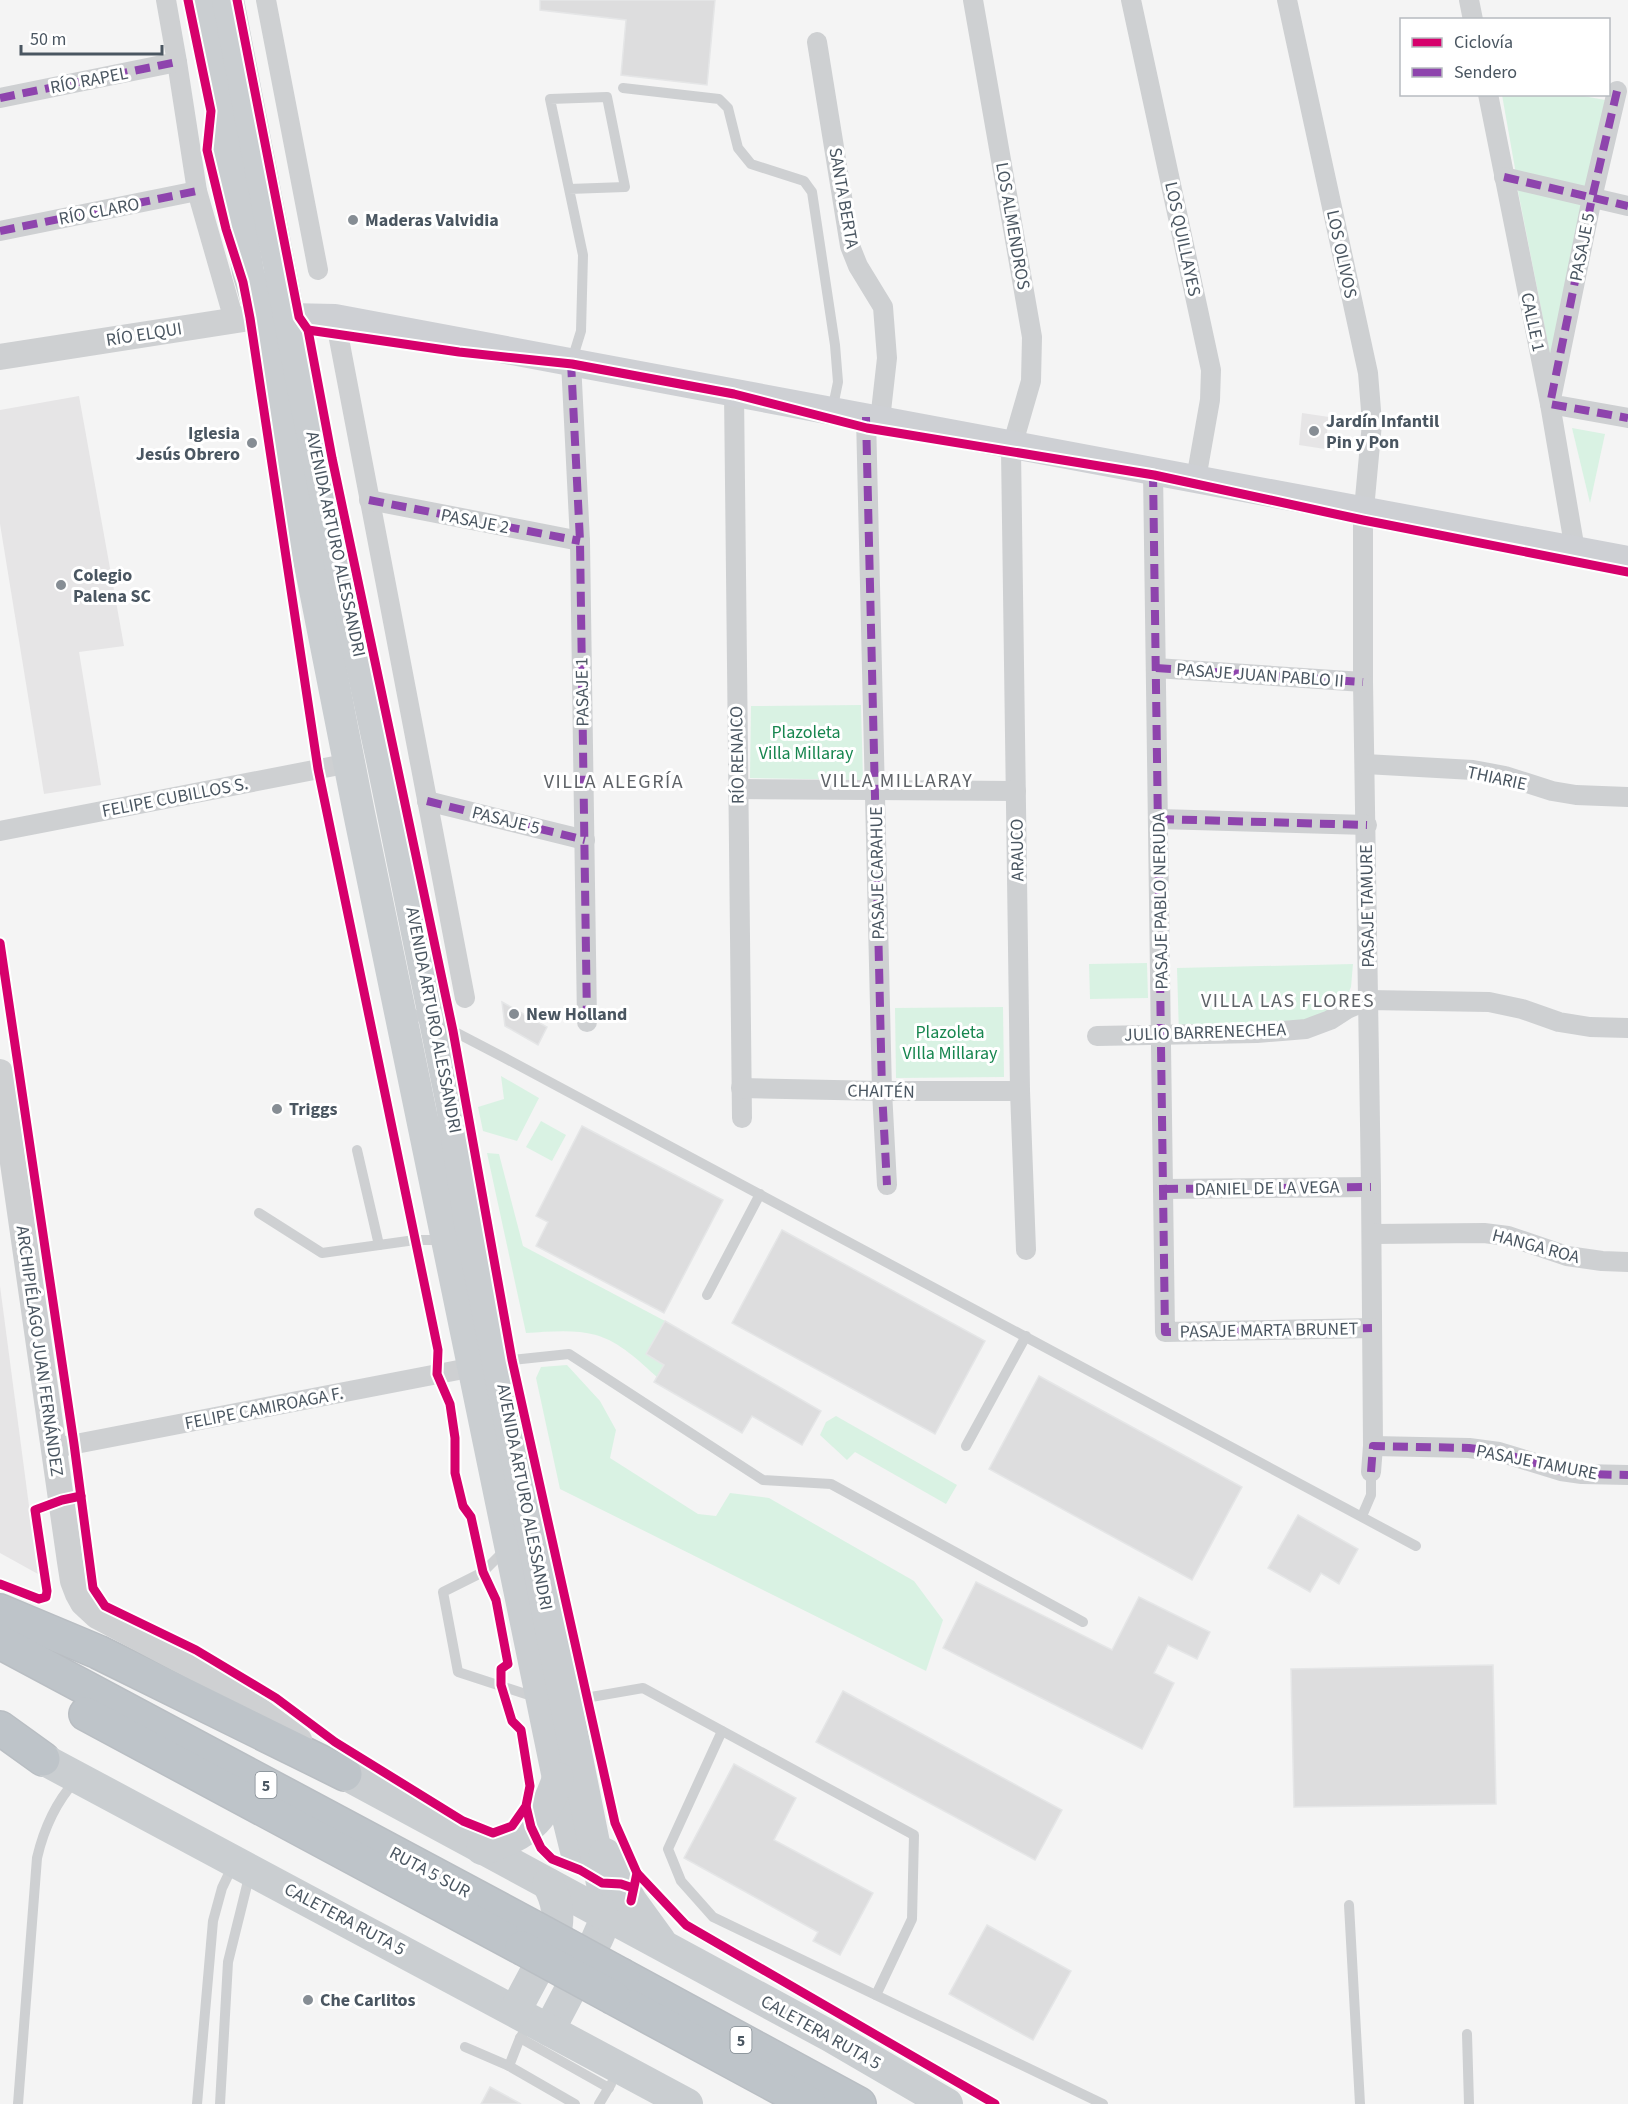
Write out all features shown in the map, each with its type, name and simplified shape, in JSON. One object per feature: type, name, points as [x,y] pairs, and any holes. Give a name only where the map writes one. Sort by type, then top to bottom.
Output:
[{"type":"highway","points":[[0,1611],[98,1652],[345,1774]]},
{"type":"highway","name":"RUTA 5 SUR","points":[[0,1642],[619,1987],[810,2104]]},
{"type":"highway","name":"RUTA 5 SUR","points":[[0,1668],[528,1937]]},
{"type":"highway","points":[[0,1728],[43,1759]]},
{"type":"highway","name":"RUTA 5 SUR","points":[[619,1987],[859,2104]]},
{"type":"main road","name":"AVENIDA ARTURO ALESSANDRI","points":[[200,0],[217,83],[248,272],[380,748],[452,1105],[510,1544],[592,1829],[597,1910]]},
{"type":"main road","name":"AVENIDA ARTURO ALESSANDRI","points":[[228,0],[261,318],[448,1240],[486,1363],[554,1701],[558,1778],[580,1870],[597,1910]]},
{"type":"main road","points":[[261,318],[335,318],[873,418],[1011,447],[1153,471],[1628,560]]},
{"type":"main road","name":"CALETERA RUTA 5","points":[[43,1759],[244,1865],[614,2078],[687,2104]]},
{"type":"main road","name":"CALETERA RUTA 5","points":[[345,1774],[830,2036],[947,2104]]},
{"type":"main road","points":[[482,1849],[518,1836],[531,1827],[553,1794],[558,1778]]},
{"type":"main road","points":[[592,1829],[621,1884],[662,1944]]},
{"type":"main road","points":[[534,2031],[557,1928],[557,1907],[548,1884]]},
{"type":"main road","points":[[534,2031],[597,1939],[597,1910]]},
{"type":"street","name":"AVENIDA ARTURO ALESSANDRI","points":[[166,0],[197,191],[261,318]]},
{"type":"street","points":[[266,0],[318,270]]},
{"type":"street","name":"LOS ALMENDROS","points":[[973,0],[1032,337],[1031,381],[1011,447]]},
{"type":"street","name":"LOS QUILLAYES","points":[[1131,0],[1210,370],[1210,400],[1196,479]]},
{"type":"street","name":"LOS OLIVOS","points":[[1287,0],[1368,373],[1372,423],[1363,510]]},
{"type":"street","points":[[1469,0],[1473,18]]},
{"type":"street","name":"SANTA BERTA","points":[[817,42],[850,246],[858,266],[883,307],[887,358],[873,418]]},
{"type":"street","name":"RÍO RAPEL","points":[[0,98],[177,62]]},
{"type":"street","name":"PASAJE 5","points":[[1550,404],[1592,198],[1618,91]]},
{"type":"street","name":"CALLE 1","points":[[1488,96],[1550,404],[1575,550]]},
{"type":"street","points":[[1504,177],[1628,206]]},
{"type":"street","name":"RÍO CLARO","points":[[0,231],[197,191]]},
{"type":"street","name":"RÍO ELQUI","points":[[0,357],[261,318]]},
{"type":"street","name":"AVENIDA ARTURO ALESSANDRI","points":[[335,318],[465,998]]},
{"type":"street","name":"PASAJE 1","points":[[571,362],[580,541],[588,1022]]},
{"type":"street","name":"RÍO RENAICO","points":[[734,392],[742,1118]]},
{"type":"street","points":[[1550,404],[1628,418]]},
{"type":"street","name":"PASAJE CARAHUE","points":[[873,418],[875,790],[882,1091],[887,1185]]},
{"type":"street","name":"ARAUCO","points":[[1011,447],[1020,1091],[1026,1250]]},
{"type":"street","name":"PASAJE PABLO NERUDA","points":[[1153,471],[1165,1332]]},
{"type":"street","name":"PASAJE 2","points":[[369,500],[580,541]]},
{"type":"street","name":"PASAJE TAMURE","points":[[1363,510],[1372,1234],[1373,1446],[1371,1472]]},
{"type":"street","name":"PASAJE JUAN PABLO II","points":[[1156,668],[1364,682]]},
{"type":"street","name":"FELIPE CUBILLOS S.","points":[[0,831],[350,763]]},
{"type":"street","name":"THIARIE","points":[[1365,764],[1473,770],[1504,776],[1552,791],[1575,795],[1628,797]]},
{"type":"street","points":[[738,789],[1016,791]]},
{"type":"street","name":"PASAJE 5","points":[[427,801],[585,840]]},
{"type":"street","points":[[1159,819],[1366,825]]},
{"type":"street","name":"JULIO BARRENECHEA","points":[[1097,1036],[1257,1033],[1306,1029],[1330,1020],[1347,1009],[1368,1000],[1489,1002],[1522,1009],[1559,1022],[1590,1027],[1628,1028]]},
{"type":"street","name":"ARCHIPIÉLAGO JUAN FERNÁNDEZ","points":[[0,1072],[73,1581],[83,1603],[97,1616],[190,1665],[240,1696],[345,1774]]},
{"type":"street","name":"CHAITÉN","points":[[741,1088],[1020,1091]]},
{"type":"street","name":"DANIEL DE LA VEGA","points":[[1163,1189],[1371,1186]]},
{"type":"street","name":"HANGA ROA","points":[[1372,1234],[1484,1233],[1508,1236],[1567,1256],[1628,1262]]},
{"type":"street","name":"PASAJE MARTA BRUNET","points":[[1165,1332],[1372,1328]]},
{"type":"street","name":"FELIPE CAMIROAGA F.","points":[[54,1448],[486,1363]]},
{"type":"street","name":"PASAJE TAMURE","points":[[1373,1446],[1499,1452],[1561,1471],[1628,1475]]},
{"type":"street","name":"CALETERA RUTA 5","points":[[0,1738],[43,1759]]},
{"type":"lane","points":[[623,88],[719,99],[728,108],[738,148],[751,164],[804,181],[812,192],[835,345],[838,382],[832,411]]},
{"type":"lane","points":[[569,189],[625,187],[607,97],[550,99],[569,189],[583,255],[580,331],[571,362]]},
{"type":"lane","points":[[400,1008],[503,1057],[1416,1546]]},
{"type":"lane","points":[[357,1150],[379,1245]]},
{"type":"lane","points":[[707,1295],[760,1194]]},
{"type":"lane","points":[[259,1213],[322,1253],[415,1240],[448,1240]]},
{"type":"lane","points":[[966,1446],[1026,1336]]},
{"type":"lane","points":[[486,1363],[569,1354],[763,1480],[831,1484],[1083,1622]]},
{"type":"lane","points":[[1362,1516],[1371,1495],[1371,1472]]},
{"type":"lane","points":[[510,1544],[483,1572],[443,1592],[458,1672],[554,1701],[643,1688],[914,1835],[912,1919],[876,1995]]},
{"type":"lane","points":[[723,1731],[668,1849],[681,1881],[713,1917],[1103,2104]]},
{"type":"lane","points":[[18,2104],[37,1858],[54,1809],[78,1778]]},
{"type":"lane","points":[[197,2104],[213,1921],[222,1888],[244,1865]]},
{"type":"lane","points":[[220,2104],[228,1962],[244,1865]]},
{"type":"lane","points":[[1348,1905],[1360,2104]]},
{"type":"lane","points":[[509,2066],[534,2031]]},
{"type":"lane","points":[[1467,2034],[1469,2104]]},
{"type":"lane","points":[[465,2047],[509,2066],[575,2104]]},
{"type":"lane","points":[[599,2104],[614,2078]]},
{"type":"shaded area","name":"Colegio Palena SC","points":[[79,396],[124,646],[79,652],[101,785],[44,794],[0,524],[0,410]]},
{"type":"shaded area","name":"Jardín Infantil Pin y Pon","points":[[1302,413],[1329,417],[1325,449],[1299,445]]},
{"type":"shaded area","points":[[0,1286],[38,1574],[0,1553]]},
{"type":"green space","points":[[1502,96],[1583,96],[1605,100],[1586,192],[1516,174]]},
{"type":"green space","points":[[1517,186],[1584,202],[1553,369]]},
{"type":"green space","points":[[1572,428],[1605,434],[1590,503]]},
{"type":"green space","name":"Plazoleta Villa Millaray","points":[[861,705],[863,780],[750,778],[751,706]]},
{"type":"green space","points":[[1147,963],[1148,998],[1090,999],[1089,964]]},
{"type":"green space","points":[[1353,964],[1351,987],[1342,1009],[1315,1024],[1179,1035],[1177,968]]},
{"type":"green space","name":"Plazoleta VIlla Millaray","points":[[1003,1007],[1004,1077],[896,1078],[895,1008]]},
{"type":"green space","points":[[501,1076],[539,1098],[517,1141],[483,1131],[478,1107],[504,1099]]},
{"type":"green space","points":[[541,1121],[566,1135],[552,1161],[526,1147]]},
{"type":"green space","points":[[487,1153],[499,1154],[523,1246],[665,1321],[664,1364],[657,1377],[621,1347],[605,1338],[570,1331],[526,1333]]},
{"type":"green space","points":[[567,1365],[600,1401],[616,1430],[610,1458],[698,1514],[716,1516],[730,1493],[769,1498],[914,1581],[943,1620],[926,1671],[560,1489],[536,1378],[541,1367]]},
{"type":"green space","points":[[836,1416],[957,1485],[946,1504],[855,1452],[847,1460],[820,1435],[826,1422]]},
{"type":"building","points":[[540,0],[715,0],[707,85],[621,75],[626,20],[540,10]]},
{"type":"building","name":"New Holland","points":[[502,1002],[547,1027],[538,1045],[505,1026]]},
{"type":"building","points":[[582,1126],[723,1200],[664,1313],[536,1246],[548,1222],[536,1216]]},
{"type":"building","points":[[782,1230],[985,1341],[935,1434],[732,1323]]},
{"type":"building","points":[[665,1321],[821,1411],[802,1445],[752,1416],[742,1433],[654,1382],[664,1365],[646,1354]]},
{"type":"building","points":[[1039,1376],[1242,1487],[1192,1580],[989,1469]]},
{"type":"building","points":[[1298,1515],[1358,1549],[1339,1584],[1321,1573],[1310,1592],[1268,1568]]},
{"type":"building","points":[[976,1582],[1112,1650],[1139,1597],[1210,1632],[1197,1659],[1168,1645],[1154,1673],[1174,1683],[1142,1749],[943,1648]]},
{"type":"building","points":[[1493,1665],[1496,1804],[1294,1807],[1291,1669]]},
{"type":"building","points":[[843,1691],[1062,1810],[1035,1860],[816,1742]]},
{"type":"building","points":[[734,1764],[796,1798],[774,1840],[873,1893],[840,1955],[813,1941],[818,1932],[684,1858]]},
{"type":"building","points":[[987,1925],[1071,1971],[1033,2040],[949,1994]]},
{"type":"building","points":[[490,2087],[521,2104],[481,2104]]},
{"type":"marked path","points":[[0,98],[177,62]]},
{"type":"marked path","points":[[1617,91],[1592,198],[1550,404],[1628,418]]},
{"type":"marked path","points":[[1504,177],[1628,206]]},
{"type":"marked path","points":[[0,231],[197,191]]},
{"type":"marked path","points":[[571,362],[580,541],[587,1022]]},
{"type":"marked path","points":[[866,417],[882,1091],[887,1185]]},
{"type":"marked path","points":[[1153,472],[1165,1332],[1372,1328]]},
{"type":"marked path","points":[[369,500],[580,541]]},
{"type":"marked path","points":[[1156,668],[1363,682]]},
{"type":"marked path","points":[[427,801],[585,840]]},
{"type":"marked path","points":[[1159,819],[1367,825]]},
{"type":"marked path","points":[[1163,1189],[1371,1187]]},
{"type":"marked path","points":[[1371,1472],[1373,1446],[1469,1448],[1499,1452],[1561,1471],[1628,1475]]},
{"type":"cycle path","points":[[0,943],[93,1588],[105,1606],[196,1650],[276,1698],[335,1742],[463,1821],[493,1833],[512,1826],[526,1806],[530,1786],[521,1730],[512,1721],[501,1685],[501,1669],[508,1664],[496,1600],[483,1572],[471,1517],[463,1506],[455,1473],[455,1438],[450,1404],[437,1374],[438,1350],[318,769],[250,318],[243,282],[226,229],[207,150],[211,111],[188,0]]},
{"type":"cycle path","points":[[237,0],[299,317],[308,330],[332,458],[453,1031],[512,1360],[615,1823],[637,1873],[631,1901]]},
{"type":"cycle path","points":[[308,330],[459,352],[572,364],[734,394],[867,428],[1154,475],[1363,520],[1628,572]]},
{"type":"cycle path","points":[[0,1584],[39,1599],[46,1597],[35,1510],[81,1496]]},
{"type":"cycle path","points":[[526,1806],[531,1827],[541,1848],[552,1859],[580,1870],[602,1883],[621,1884],[633,1888]]},
{"type":"cycle path","points":[[637,1873],[686,1925],[995,2104]]},
{"type":"place","name":"Maderas Valvidia","points":[[353,220]]},
{"type":"place","name":"Jardín Infantil Pin y Pon","points":[[1314,431]]},
{"type":"place","name":"Iglesia Jesús Obrero","points":[[252,443]]},
{"type":"place","name":"Colegio Palena SC","points":[[61,585]]},
{"type":"place","name":"New Holland","points":[[514,1014]]},
{"type":"place","name":"Triggs","points":[[277,1109]]},
{"type":"place","name":"Che Carlitos","points":[[308,2000]]},
{"type":"district","name":"VILLA MILLARAY","points":[[897,780]]},
{"type":"district","name":"VILLA ALEGRÍA","points":[[614,781]]},
{"type":"district","name":"VILLA LAS FLORES","points":[[1288,1000]]}]
